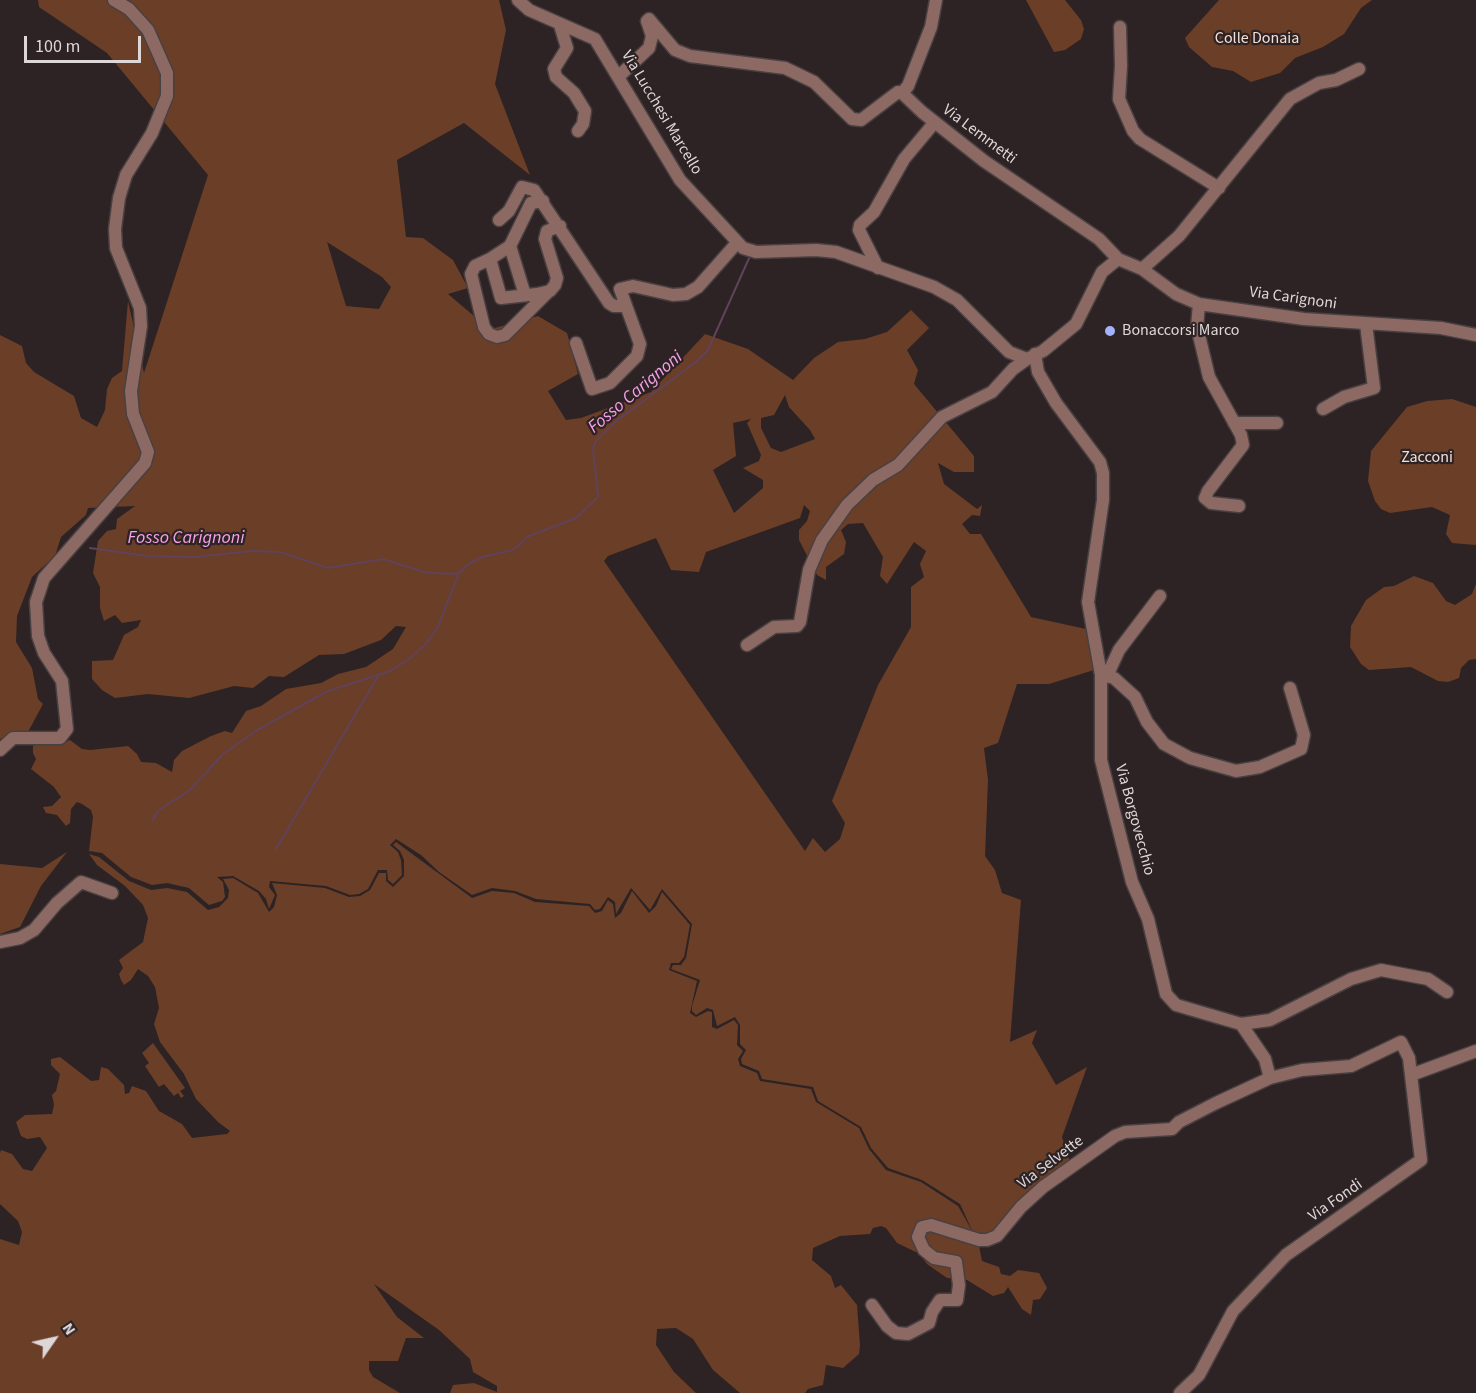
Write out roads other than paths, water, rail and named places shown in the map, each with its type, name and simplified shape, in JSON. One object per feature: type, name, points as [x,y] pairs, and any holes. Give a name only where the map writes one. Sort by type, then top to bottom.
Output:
[{"type":"street","points":[[0,750],[12,738],[60,738],[67,729],[62,681],[45,653],[38,636],[36,602],[44,578],[145,463],[147,452],[133,414],[131,391],[141,326],[140,308],[116,248],[115,229],[119,198],[126,175],[152,133],[167,96],[167,73],[148,30],[129,9],[114,0]]},
{"type":"street","name":"Via Lucchesi Marcello","points":[[518,0],[529,10],[596,39],[680,180],[705,204],[736,244]]},
{"type":"street","points":[[618,77],[649,48],[652,36],[647,21],[649,19],[675,50],[690,56],[785,68],[814,82],[852,118],[861,120],[898,92],[902,93],[908,86],[931,27],[936,0]]},
{"type":"street","points":[[560,25],[567,48],[554,69],[556,77],[574,93],[585,111],[583,124],[578,131]]},
{"type":"street","points":[[1119,27],[1121,66],[1119,99],[1133,130],[1140,139],[1219,188]]},
{"type":"street","points":[[1142,269],[1179,236],[1290,99],[1319,83],[1336,80],[1359,69]]},
{"type":"street","name":"Via Lemmetti","points":[[902,93],[935,122],[1003,174],[1098,239],[1118,259]]},
{"type":"street","points":[[878,268],[859,230],[860,225],[874,212],[904,159],[935,122]]},
{"type":"street","points":[[499,220],[509,211],[522,187],[534,190],[609,303],[614,306],[624,306]]},
{"type":"street","points":[[543,201],[531,203],[510,246],[475,266],[471,274],[484,327],[489,333],[497,337],[505,335],[550,291],[557,278],[545,239],[547,231],[560,226]]},
{"type":"street","points":[[576,343],[592,389],[610,382],[637,356],[640,344],[624,306],[620,289],[633,286],[673,295],[692,291],[736,244],[756,252],[816,250],[836,252],[934,287],[957,300],[1009,352],[1031,357]]},
{"type":"street","points":[[510,246],[525,295]]},
{"type":"street","points":[[490,259],[501,298],[550,291]]},
{"type":"street","points":[[747,645],[774,627],[797,626],[801,622],[809,570],[822,540],[847,505],[873,480],[898,465],[942,417],[992,392],[1012,369],[1043,351],[1076,324],[1102,272],[1118,259]]},
{"type":"street","name":"Via Carignoni","points":[[1118,259],[1142,269],[1176,294],[1199,304],[1304,319],[1441,328],[1476,335]]},
{"type":"street","points":[[1199,304],[1197,327],[1209,377],[1241,435],[1243,445],[1205,498],[1211,503],[1239,506]]},
{"type":"street","points":[[1323,409],[1344,398],[1374,388],[1366,324]]},
{"type":"street","name":"Via Borgovecchio","points":[[1031,357],[1044,382],[1074,428],[1100,462],[1103,473],[1103,500],[1088,602],[1104,676],[1101,760],[1132,882],[1148,919],[1166,994],[1176,1005],[1241,1024]]},
{"type":"street","points":[[1234,423],[1277,423]]},
{"type":"street","points":[[1160,596],[1119,650],[1104,676],[1114,678],[1135,697],[1147,722],[1164,744],[1190,759],[1236,771],[1260,767],[1301,749],[1304,735],[1290,688]]},
{"type":"street","points":[[0,942],[20,938],[34,930],[57,903],[81,882],[112,893]]},
{"type":"street","points":[[1447,992],[1428,979],[1381,970],[1350,979],[1270,1020],[1241,1024],[1265,1059],[1270,1078],[1302,1070],[1351,1066],[1398,1042],[1406,1050],[1411,1075],[1476,1050]]},
{"type":"street","name":"Via Fondi","points":[[1180,1393],[1198,1375],[1233,1311],[1286,1255],[1421,1160],[1411,1075]]},
{"type":"street","name":"Via Selvette","points":[[872,1305],[887,1326],[896,1334],[908,1335],[929,1323],[932,1312],[940,1300],[957,1300],[959,1269],[956,1262],[934,1258],[924,1250],[918,1237],[922,1227],[931,1225],[979,1240],[997,1236],[1043,1187],[1115,1136],[1125,1132],[1172,1129],[1179,1122],[1216,1102],[1270,1078]]},
{"type":"waterway","name":"Fosso Carignoni","points":[[90,548],[147,556],[195,557],[252,551],[280,552],[328,568],[383,559],[424,572],[451,574],[459,573],[470,563],[482,557],[513,550],[529,536],[576,518],[598,497],[593,448],[596,441],[615,422],[697,361],[708,350],[750,256]]},
{"type":"waterway","points":[[152,821],[159,810],[190,790],[224,753],[259,729],[328,691],[390,671],[409,659],[426,644],[438,627],[459,573]]},
{"type":"waterway","points":[[276,849],[378,676]]},
{"type":"place","name":"Bonaccorsi Marco","points":[[1110,331]]},
{"type":"park label","name":"Colle Donaia","points":[[1257,39]]},
{"type":"park label","name":"Zacconi","points":[[1427,458]]}]
